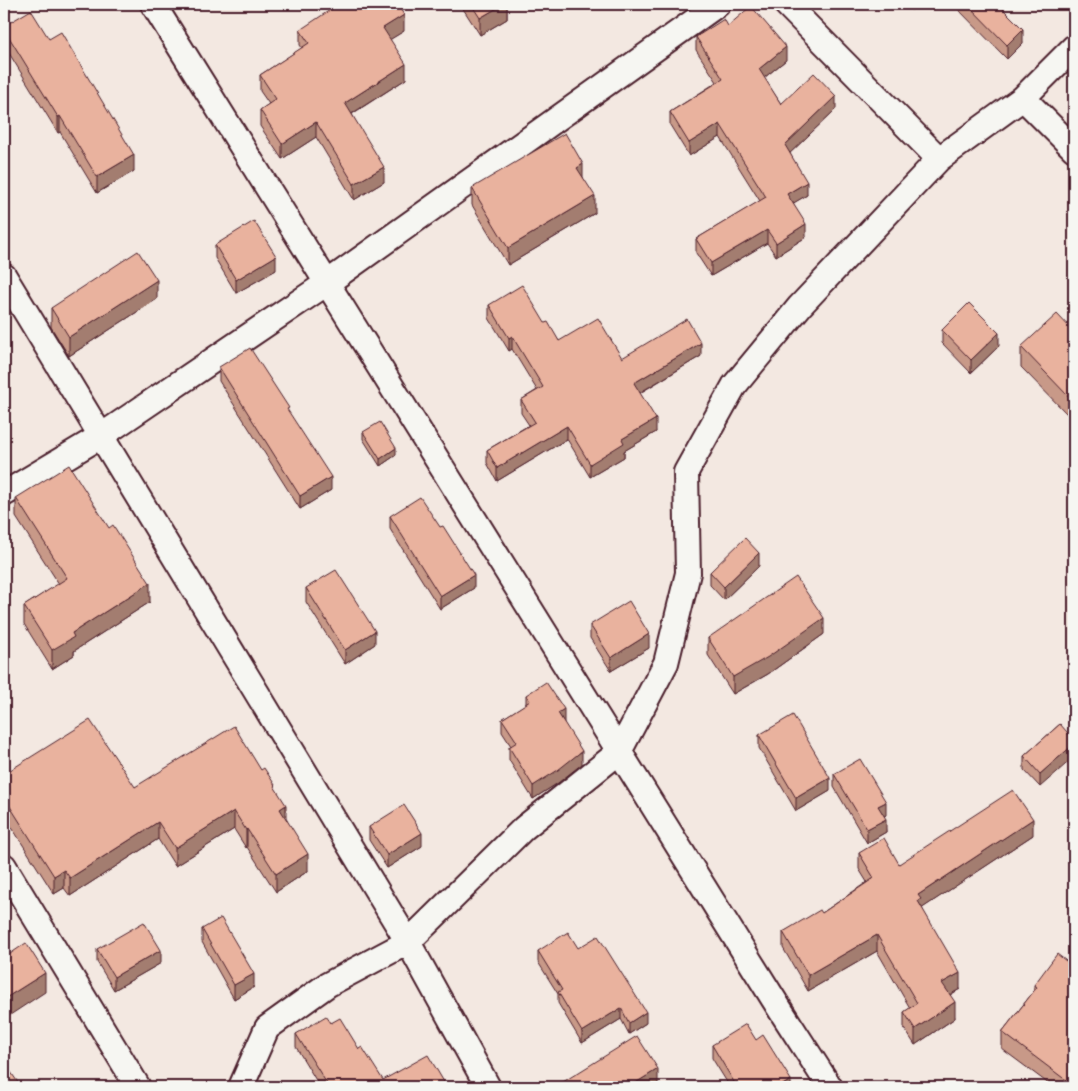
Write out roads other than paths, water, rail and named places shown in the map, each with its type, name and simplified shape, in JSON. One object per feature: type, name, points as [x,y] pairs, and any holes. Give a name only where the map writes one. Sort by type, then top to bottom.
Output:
[{"type":"street","points":[[4,494],[101,436],[327,283],[718,4]]},
{"type":"street","points":[[786,4],[939,159]]},
{"type":"street","points":[[161,7],[327,283],[830,1087]]},
{"type":"street","points":[[241,1087],[267,1028],[327,985],[408,942],[524,828],[619,752],[666,663],[688,573],[686,472],[734,386],[800,306],[939,159],[1023,98],[1074,47]]},
{"type":"street","points":[[1023,98],[1074,149]]},
{"type":"street","points":[[4,276],[408,942],[488,1087]]},
{"type":"street","points":[[4,866],[138,1087]]}]
